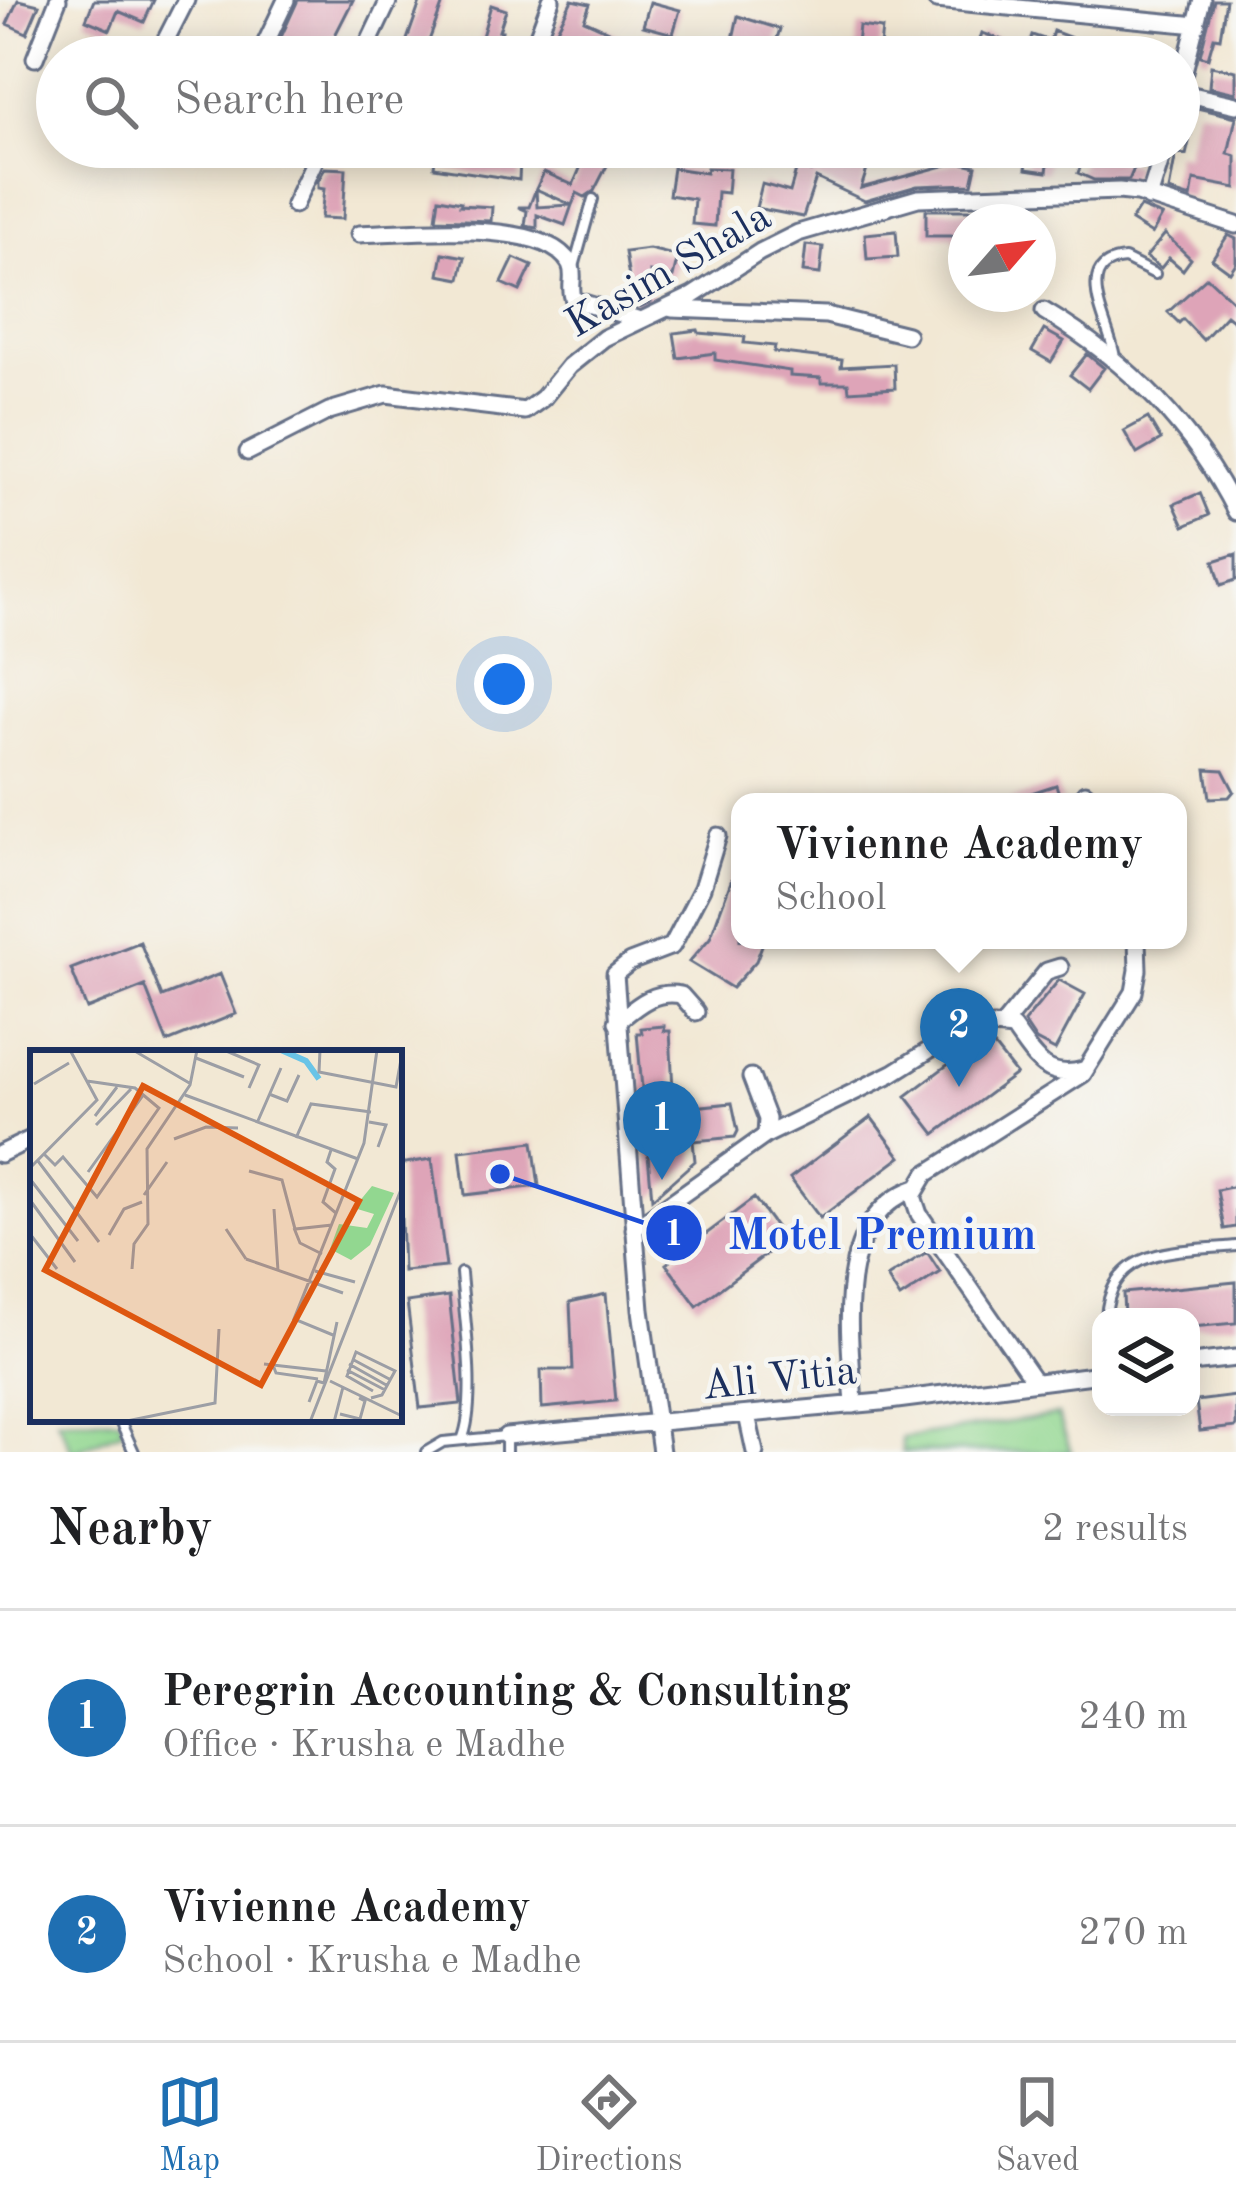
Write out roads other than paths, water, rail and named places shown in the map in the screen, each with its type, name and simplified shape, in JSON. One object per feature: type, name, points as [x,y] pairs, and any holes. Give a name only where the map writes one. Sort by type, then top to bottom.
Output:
[{"type":"street","points":[[44,36],[58,0]]},
{"type":"street","points":[[168,36],[186,0]]},
{"type":"street","points":[[269,36],[286,0]]},
{"type":"street","points":[[372,36],[389,0]]},
{"type":"street","points":[[538,36],[551,0]]},
{"type":"street","points":[[936,0],[1197,25]]},
{"type":"street","points":[[1194,36],[1202,0]]},
{"type":"street","points":[[1200,97],[1236,105]]},
{"type":"street","points":[[294,205],[311,168]]},
{"type":"street","points":[[1149,198],[1158,168]]},
{"type":"street","name":"Kasim Shala","points":[[248,452],[329,411],[386,394],[525,411],[586,350],[669,309],[798,232],[902,201],[948,195],[1119,191],[1236,225]]},
{"type":"street","points":[[359,235],[428,230],[521,238],[569,262],[574,300],[640,320]]},
{"type":"street","points":[[669,309],[826,315],[907,335]]},
{"type":"street","points":[[1046,312],[1115,358],[1195,445],[1236,512]]},
{"type":"street","points":[[661,1452],[634,1229],[615,974],[630,962],[672,946],[702,888],[718,836]]},
{"type":"street","points":[[854,1405],[850,1292],[862,1239],[882,1209],[916,1188],[934,1168],[1086,1070],[1134,992],[1137,949]]},
{"type":"street","points":[[1060,967],[1047,971],[998,1025],[1013,1028],[1051,1072],[1086,1070]]},
{"type":"street","points":[[617,1022],[656,994],[668,992],[681,995],[696,1012]]},
{"type":"street","points":[[634,1229],[766,1135],[893,1073],[961,1030]]},
{"type":"street","points":[[751,1077],[767,1119],[766,1135]]},
{"type":"street","points":[[0,1154],[30,1139]]},
{"type":"street","points":[[916,1188],[914,1206],[1035,1382]]},
{"type":"street","points":[[1200,1362],[1236,1358]]},
{"type":"street","name":"Ali Vitia","points":[[506,1444],[1092,1375]]},
{"type":"street","points":[[747,1415],[754,1452]]},
{"type":"lane","points":[[572,272],[593,199]]},
{"type":"lane","points":[[1115,358],[1096,299],[1100,271],[1114,260],[1126,259],[1155,274]]},
{"type":"lane","points":[[1108,1308],[1112,1285],[1132,1264],[1163,1254],[1236,1246]]},
{"type":"lane","points":[[460,1273],[468,1383],[462,1440]]},
{"type":"lane","points":[[120,1422],[134,1452]]},
{"type":"lane","name":"Ali Vitia","points":[[427,1450],[462,1440],[506,1444]]},
{"type":"place","name":"Vivienne Academy","points":[[959,1087]]},
{"type":"place","name":"Motel Premium","points":[[500,1174]]},
{"type":"place","name":"Peregrin Accounting & Consulting","points":[[662,1180]]}]
